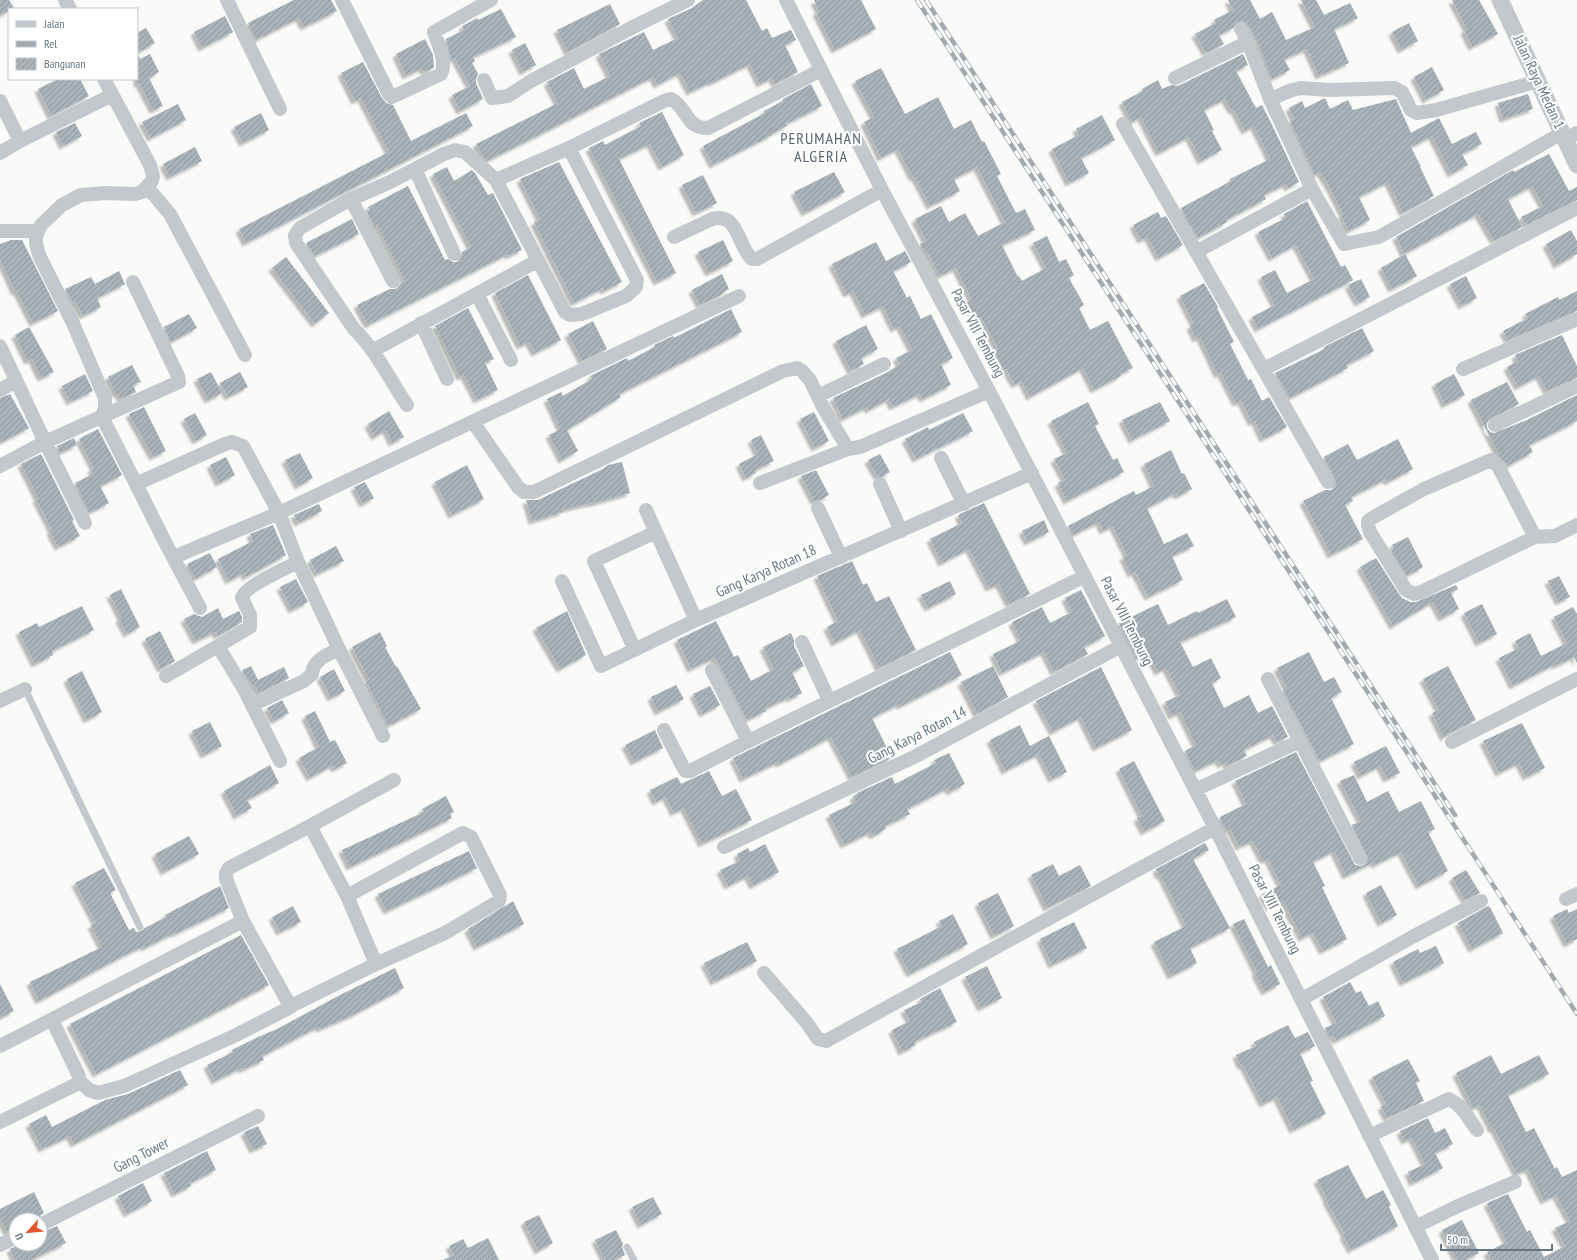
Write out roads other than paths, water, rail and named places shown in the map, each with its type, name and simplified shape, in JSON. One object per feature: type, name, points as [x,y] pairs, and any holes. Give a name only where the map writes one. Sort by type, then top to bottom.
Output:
[{"type":"street","points":[[227,0],[280,109]]},
{"type":"street","points":[[342,0],[389,94],[392,97],[441,74],[443,69],[443,58],[434,32],[491,0]]},
{"type":"street","points":[[484,80],[492,98],[508,96],[531,81],[688,0]]},
{"type":"street","name":"Pasar VIII Tembung","points":[[786,0],[882,190],[990,391],[1086,576],[1302,999],[1432,1260]]},
{"type":"street","name":"Jalan Raya Medan 1","points":[[1500,0],[1538,81],[1568,135],[1577,165]]},
{"type":"street","points":[[1241,29],[1248,42],[1270,99],[1312,189],[1344,244],[1379,236],[1568,135]]},
{"type":"street","points":[[1175,78],[1248,42]]},
{"type":"street","points":[[496,180],[569,148],[664,101],[672,99],[679,103],[692,124],[700,128],[708,128],[821,70]]},
{"type":"street","points":[[104,80],[150,165],[153,176],[147,187],[142,192],[135,194],[106,193],[81,195],[62,205],[41,225],[38,231],[36,243],[39,255],[72,321],[104,398],[105,407],[102,417],[200,608]]},
{"type":"street","points":[[1270,99],[1301,88],[1329,90],[1394,88],[1402,92],[1411,110],[1417,113],[1436,110],[1538,81]]},
{"type":"street","points":[[0,153],[20,141],[112,95]]},
{"type":"street","points":[[0,101],[20,141]]},
{"type":"street","points":[[1123,124],[1328,482]]},
{"type":"street","points":[[407,405],[372,351],[354,329],[296,243],[295,235],[300,228],[351,199],[390,182],[444,154],[455,150],[465,152],[496,180],[565,312],[570,315],[582,314],[626,296],[636,287],[637,280],[569,148]]},
{"type":"street","points":[[415,169],[454,254]]},
{"type":"street","points":[[147,187],[170,214],[245,354]]},
{"type":"street","points":[[1196,252],[1312,189]]},
{"type":"street","points":[[674,237],[712,219],[718,217],[726,218],[733,226],[748,255],[752,259],[757,259],[882,190]]},
{"type":"street","points":[[351,199],[393,281]]},
{"type":"street","points":[[1264,368],[1577,208]]},
{"type":"street","points":[[0,231],[38,231]]},
{"type":"street","points":[[372,351],[537,261]]},
{"type":"street","points":[[0,466],[45,442],[177,384],[179,381],[133,282]]},
{"type":"street","points":[[477,294],[511,360]]},
{"type":"street","points":[[174,557],[279,513],[739,296]]},
{"type":"street","points":[[1463,369],[1577,319]]},
{"type":"street","points":[[421,324],[447,379]]},
{"type":"street","points":[[0,346],[85,523]]},
{"type":"street","points":[[818,396],[884,364]]},
{"type":"street","points":[[473,422],[518,487],[524,492],[534,492],[782,371],[797,368],[810,380],[848,449]]},
{"type":"street","points":[[0,390],[16,381]]},
{"type":"street","points":[[1495,425],[1577,386]]},
{"type":"street","points":[[760,483],[848,449],[860,447],[990,391]]},
{"type":"street","points":[[136,484],[225,444],[232,442],[246,449],[279,513],[298,562],[383,736]]},
{"type":"street","points":[[941,458],[964,504]]},
{"type":"street","points":[[1535,537],[1498,466],[1491,460],[1424,489],[1368,521],[1370,532],[1406,590],[1414,594],[1535,537],[1555,536],[1577,525]]},
{"type":"street","name":"Gang Karya Rotan 18","points":[[562,581],[601,666],[696,620],[1032,473]]},
{"type":"street","points":[[880,484],[901,531]]},
{"type":"street","points":[[818,508],[841,557]]},
{"type":"street","points":[[646,510],[696,620]]},
{"type":"street","points":[[635,650],[594,560],[656,532]]},
{"type":"street","points":[[166,676],[250,627],[250,615],[242,598],[245,592],[298,562]]},
{"type":"street","points":[[664,730],[684,769],[688,771],[829,700],[964,637],[1086,576]]},
{"type":"street","points":[[802,642],[829,700]]},
{"type":"street","points":[[218,646],[252,705],[280,761]]},
{"type":"street","name":"Gang Karya Rotan 14","points":[[724,847],[916,756],[1121,646]]},
{"type":"street","points":[[252,705],[304,681],[312,674],[312,669],[316,662],[323,656],[339,648]]},
{"type":"street","points":[[712,670],[748,741]]},
{"type":"street","points":[[1268,679],[1360,858]]},
{"type":"street","points":[[1452,742],[1577,679]]},
{"type":"street","points":[[0,702],[25,689]]},
{"type":"street","points":[[1195,790],[1300,741]]},
{"type":"street","points":[[292,1006],[289,1004],[243,921],[226,879],[226,873],[229,868],[394,780]]},
{"type":"street","points":[[310,826],[346,896],[376,964]]},
{"type":"street","points":[[764,973],[818,1039],[826,1041],[1124,876],[1215,828]]},
{"type":"street","points":[[52,1020],[80,1081],[89,1090],[98,1093],[124,1086],[236,1035],[376,964],[444,933],[500,900],[500,895],[474,840],[468,834],[463,833],[346,896]]},
{"type":"street","points":[[1302,999],[1414,936],[1481,901]]},
{"type":"street","points":[[0,1046],[243,921]]},
{"type":"street","points":[[0,1122],[77,1084],[80,1081]]},
{"type":"street","points":[[1370,1136],[1449,1099],[1455,1102],[1463,1110],[1477,1130]]},
{"type":"street","name":"Gang Tower","points":[[48,1221],[258,1116]]},
{"type":"street","points":[[1415,1227],[1458,1206],[1514,1182]]},
{"type":"lane","points":[[25,689],[140,927]]},
{"type":"lane","points":[[627,1247],[634,1260]]},
{"type":"railway","points":[[917,0],[1577,1014]]},
{"type":"railway","points":[[926,0],[1455,815]]},
{"type":"district","name":"PERUMAHAN ALGERIA","points":[[821,147]]}]
